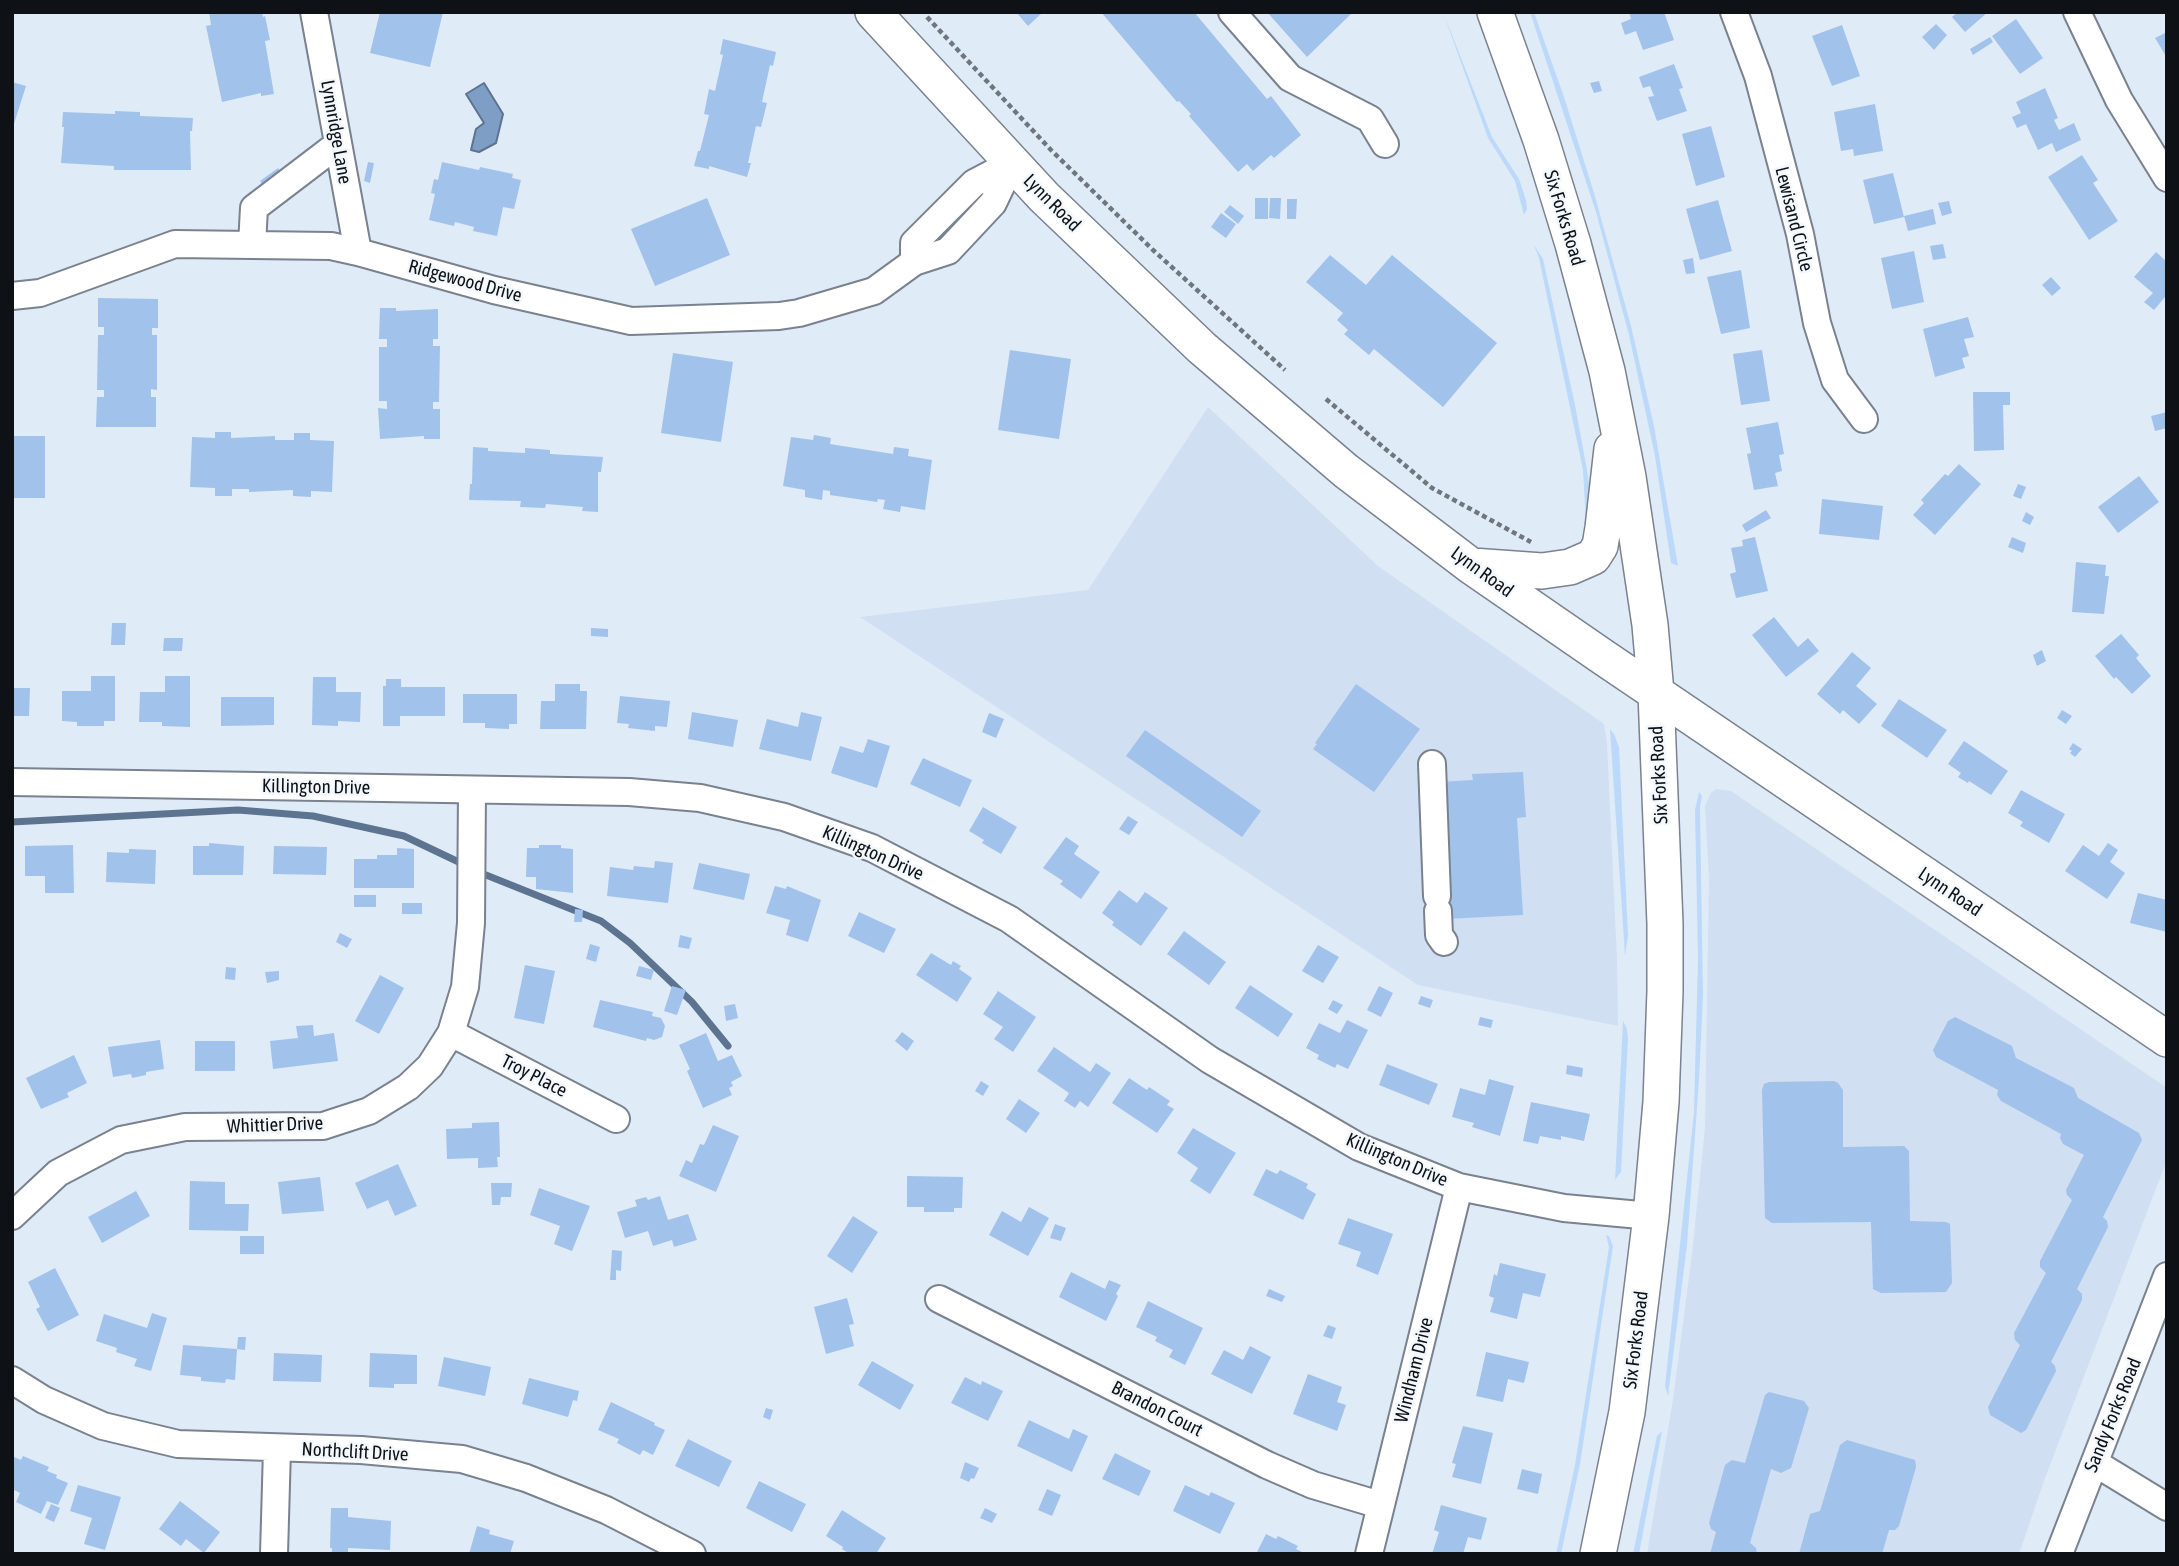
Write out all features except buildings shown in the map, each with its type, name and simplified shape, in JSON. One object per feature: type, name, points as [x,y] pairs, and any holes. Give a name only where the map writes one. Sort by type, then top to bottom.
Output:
[{"type":"main road","name":"Six Forks Road","points":[[1495,12],[1541,140],[1573,244],[1619,426],[1650,625],[1656,693],[1665,991],[1661,1102],[1651,1216],[1627,1412],[1598,1554]]},
{"type":"main road","name":"Lynn Road","points":[[883,16],[1012,163],[1202,348],[1346,471],[1471,566],[2167,1039]]},
{"type":"main road","points":[[1471,566],[1542,570],[1570,567],[1592,556],[1600,546],[1610,460],[1619,426]]},
{"type":"street","name":"Lynnridge Lane","points":[[314,12],[358,252]]},
{"type":"street","points":[[1232,12],[1290,78],[1370,119],[1385,144]]},
{"type":"street","name":"Lewisand Circle","points":[[1734,12],[1758,76],[1800,234],[1817,323],[1835,380],[1864,419]]},
{"type":"street","points":[[2077,12],[2119,100],[2167,178]]},
{"type":"street","points":[[252,245],[254,208],[338,144]]},
{"type":"street","name":"Ridgewood Drive","points":[[12,296],[40,293],[175,244],[331,247],[494,290],[631,321],[779,316],[799,313],[874,290],[914,262],[948,251],[993,203],[1012,163]]},
{"type":"street","points":[[1432,764],[1439,935],[1444,942]]},
{"type":"street","name":"Killington Drive","points":[[12,782],[629,792],[700,797],[784,817],[872,848],[1009,919],[1210,1060],[1359,1147],[1459,1187],[1564,1208],[1651,1216]]},
{"type":"street","name":"Whittier Drive","points":[[12,1216],[58,1173],[121,1140],[185,1127],[323,1126],[369,1111],[408,1087],[430,1066],[451,1033],[465,987],[471,923],[472,790]]},
{"type":"street","name":"Troy Place","points":[[451,1033],[616,1119]]},
{"type":"street","name":"Windham Drive","points":[[1369,1554],[1459,1187]]},
{"type":"street","name":"Sandy Forks Road","points":[[2059,1554],[2167,1276]]},
{"type":"street","name":"Brandon Court","points":[[939,1299],[1268,1465],[1313,1485],[1381,1505]]},
{"type":"street","name":"Northclift Drive","points":[[12,1380],[44,1400],[103,1426],[178,1444],[361,1450],[462,1459],[526,1478],[606,1510],[692,1554]]},
{"type":"street","points":[[274,1554],[277,1449]]},
{"type":"street","points":[[2095,1463],[2165,1502]]},
{"type":"path","points":[[927,17],[1051,149],[1153,250],[1285,370]]},
{"type":"path","points":[[1326,399],[1432,488],[1535,543]]},
{"type":"shaded area","points":[[1443,12],[1492,137],[1519,179],[1526,200],[1527,209],[1524,215],[1515,181],[1488,138]]},
{"type":"shaded area","points":[[1530,12],[1534,12],[1564,97],[1631,326],[1654,426],[1678,566],[1671,563],[1655,456],[1629,335],[1596,212]]},
{"type":"shaded area","points":[[484,83],[503,114],[496,143],[479,152],[471,150],[476,129],[484,123],[466,94]]},
{"type":"shaded area","points":[[1534,245],[1543,259],[1587,470],[1590,490],[1588,532],[1580,547],[1586,522],[1583,470],[1539,258]]},
{"type":"shaded area","points":[[1208,407],[1378,566],[1604,724],[1617,959],[1618,1026],[1418,985],[860,617],[1088,590]]},
{"type":"shaded area","points":[[1610,729],[1619,747],[1628,935],[1625,956]]},
{"type":"shaded area","points":[[1716,789],[1731,791],[2167,1088],[2167,1160],[2045,1478],[2019,1554],[1647,1554],[1673,1400],[1705,1128],[1709,878],[1705,806]]},
{"type":"shaded area","points":[[1699,792],[1702,796],[1703,996],[1699,1080],[1687,1245],[1668,1396],[1665,1386],[1694,1112],[1698,957],[1695,810]]},
{"type":"shaded area","points":[[1623,1021],[1628,1039],[1621,1172],[1615,1180]]},
{"type":"shaded area","points":[[1606,1235],[1613,1246],[1580,1464],[1561,1554],[1556,1554],[1575,1465],[1609,1247]]},
{"type":"shaded area","points":[[1662,1431],[1639,1554],[1633,1554],[1657,1436]]},
{"type":"waterway","points":[[12,822],[238,810],[313,816],[404,836],[465,865]]},
{"type":"waterway","points":[[476,871],[601,921],[630,943],[692,1002],[728,1046]]}]
